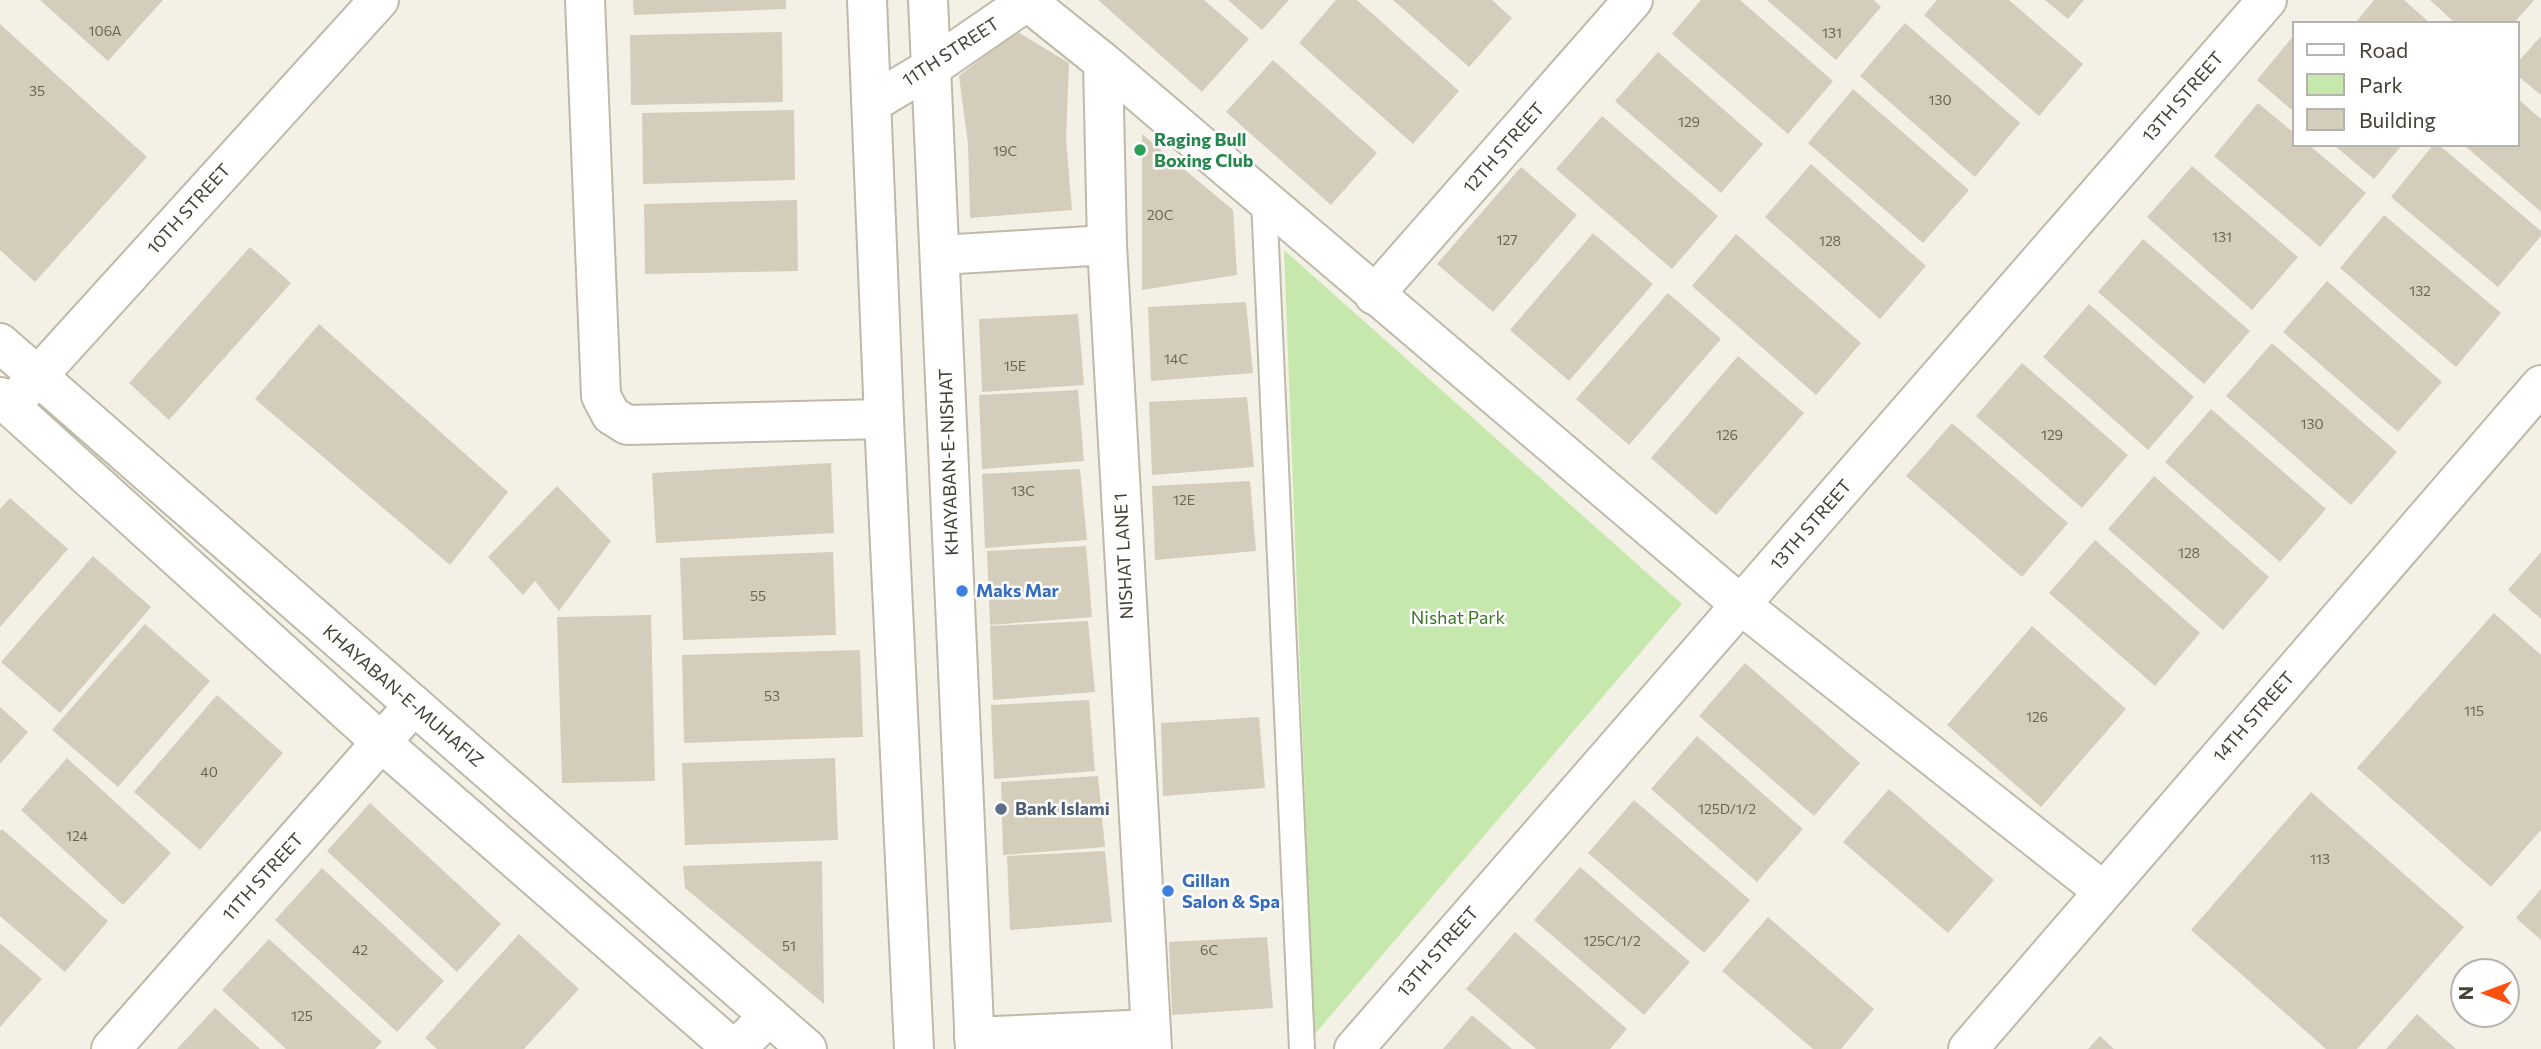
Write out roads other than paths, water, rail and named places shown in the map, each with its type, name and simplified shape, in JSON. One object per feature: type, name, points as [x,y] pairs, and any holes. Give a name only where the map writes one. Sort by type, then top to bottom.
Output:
[{"type":"street","name":"10TH STREET","points":[[4,407],[38,375],[379,0]]},
{"type":"street","points":[[585,0],[601,396],[611,415],[627,425],[884,419]]},
{"type":"street","points":[[867,0],[914,1049]]},
{"type":"street","name":"KHAYABAN-E-NISHAT","points":[[928,0],[975,1043]]},
{"type":"street","name":"12TH STREET","points":[[1374,295],[1633,0]]},
{"type":"street","name":"13TH STREET","points":[[1354,1049],[2267,0]]},
{"type":"street","points":[[1028,1],[1741,605],[2103,891]]},
{"type":"street","name":"11TH STREET","points":[[872,103],[932,67],[1028,1]]},
{"type":"street","name":"NISHAT LANE 1","points":[[1102,62],[1107,245],[1152,1039]]},
{"type":"street","points":[[940,255],[1107,245]]},
{"type":"street","name":"KHAYABAN-E-MUHAFIZ","points":[[0,342],[807,1049]]},
{"type":"street","name":"14TH STREET","points":[[1968,1049],[2541,385]]},
{"type":"street","points":[[4,407],[382,743],[735,1049],[769,1016]]},
{"type":"street","name":"11TH STREET","points":[[111,1049],[414,705]]},
{"type":"street","points":[[975,1043],[1152,1039]]},
{"type":"lane","points":[[1264,200],[1302,1049]]},
{"type":"place","name":"Raging Bull Boxing Club","points":[[1140,150]]},
{"type":"place","name":"Maks Mar","points":[[962,591]]},
{"type":"place","name":"Bank Islami","points":[[1001,809]]},
{"type":"place","name":"Gillan Salon & Spa","points":[[1168,891]]},
{"type":"park label","name":"Nishat Park","points":[[1458,618]]}]
